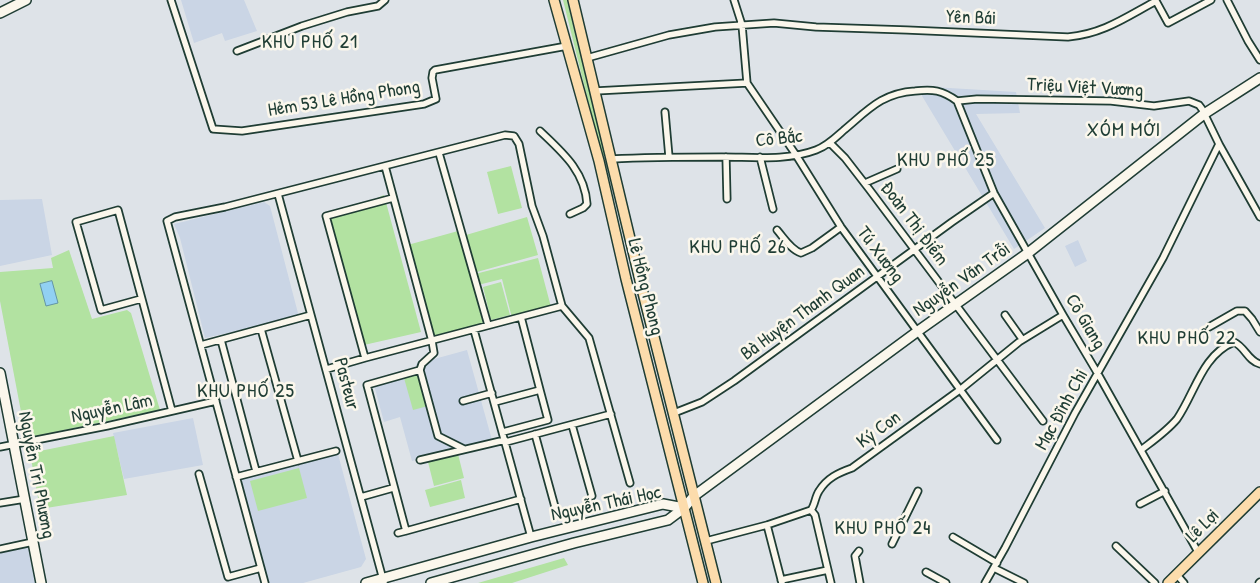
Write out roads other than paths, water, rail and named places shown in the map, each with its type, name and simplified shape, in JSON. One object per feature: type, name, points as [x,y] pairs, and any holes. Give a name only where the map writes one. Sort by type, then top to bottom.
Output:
[{"type":"main road","name":"Lê Hồng Phong","points":[[554,0],[599,161],[626,280],[703,583]]},
{"type":"main road","name":"Lê Hồng Phong","points":[[573,0],[716,583]]},
{"type":"main road","points":[[599,161],[612,159]]},
{"type":"main road","name":"Lê Lợi","points":[[1168,583],[1260,492]]},
{"type":"main road","points":[[689,526],[701,523]]},
{"type":"street","points":[[0,13],[26,0]]},
{"type":"street","name":"Hẻm 53 Lê Hồng Phong","points":[[172,0],[213,129],[242,131],[424,104],[436,99],[432,78],[435,70],[567,46]]},
{"type":"street","points":[[237,52],[302,26],[347,12],[378,6],[385,0]]},
{"type":"street","points":[[595,91],[747,83],[742,24],[734,0]]},
{"type":"street","name":"Yên Bái","points":[[587,58],[669,35],[742,24],[774,23],[816,27],[1082,36],[1105,29],[1156,1],[1168,23],[1211,0]]},
{"type":"street","points":[[1227,0],[1260,60]]},
{"type":"street","name":"Nguyễn Văn Trỗi","points":[[684,508],[694,496],[918,331],[1028,253],[1204,114],[1260,78]]},
{"type":"street","name":"Tú Xương","points":[[747,83],[796,155],[841,227],[997,440]]},
{"type":"street","name":"Cô Bắc","points":[[612,159],[796,155],[816,150],[830,143],[876,104],[886,97],[897,93],[938,90],[958,101]]},
{"type":"street","name":"Triệu Việt Vương","points":[[958,101],[977,99],[1111,101],[1154,106],[1189,101],[1199,104],[1204,114]]},
{"type":"street","name":"Cô Giang","points":[[958,101],[994,194],[1198,552]]},
{"type":"street","points":[[665,112],[669,157]]},
{"type":"street","points":[[1204,114],[1260,217]]},
{"type":"street","points":[[540,131],[574,166],[580,176],[587,204],[570,214]]},
{"type":"street","points":[[265,583],[167,221],[175,217],[278,194],[509,134],[515,136],[519,144],[532,206],[543,236],[562,306],[589,338],[630,483]]},
{"type":"street","name":"Đoàn Thị Điểm","points":[[830,143],[845,158],[1043,421]]},
{"type":"street","name":"Mạc Đĩnh Chi","points":[[985,583],[1075,413],[1163,258],[1219,144]]},
{"type":"street","points":[[440,153],[488,326]]},
{"type":"street","points":[[726,157],[727,199]]},
{"type":"street","points":[[760,157],[772,209]]},
{"type":"street","points":[[385,166],[432,341],[434,353],[422,364],[420,370],[438,436],[464,449]]},
{"type":"street","points":[[864,183],[896,169]]},
{"type":"street","name":"Pasteur","points":[[278,194],[383,581]]},
{"type":"street","name":"Bà Huyện Thanh Quan","points":[[674,413],[702,402],[734,381],[994,194]]},
{"type":"street","points":[[365,358],[326,216],[393,198]]},
{"type":"street","points":[[141,299],[101,310],[76,222],[118,210],[172,411]]},
{"type":"street","points":[[777,230],[796,251],[801,253],[812,248],[841,227]]},
{"type":"street","points":[[327,370],[365,358],[562,306]]},
{"type":"street","points":[[1208,327],[1238,310],[1245,311],[1260,332]]},
{"type":"street","points":[[201,346],[311,315]]},
{"type":"street","points":[[1005,315],[1022,339]]},
{"type":"street","name":"Ký Con","points":[[811,510],[819,491],[837,473],[852,468],[961,389],[1022,339],[1063,315]]},
{"type":"street","points":[[503,432],[548,420],[521,317]]},
{"type":"street","points":[[261,329],[298,461]]},
{"type":"street","points":[[474,330],[536,554]]},
{"type":"street","points":[[221,340],[256,472]]},
{"type":"street","points":[[1141,450],[1168,429],[1176,420],[1206,364],[1214,355],[1234,342],[1241,346],[1252,360],[1260,364]]},
{"type":"street","points":[[406,531],[367,385],[420,370]]},
{"type":"street","name":"Nguyễn Tri Phương","points":[[0,373],[41,583]]},
{"type":"street","points":[[495,402],[540,390]]},
{"type":"street","points":[[463,401],[492,393]]},
{"type":"street","name":"Nguyễn Lâm","points":[[0,447],[216,401]]},
{"type":"street","points":[[420,460],[535,434],[611,414]]},
{"type":"street","points":[[572,425],[592,496]]},
{"type":"street","points":[[535,434],[555,507]]},
{"type":"street","points":[[236,477],[336,451]]},
{"type":"street","points":[[199,474],[228,577],[261,568]]},
{"type":"street","points":[[361,497],[393,488]]},
{"type":"street","points":[[892,544],[918,490]]},
{"type":"street","points":[[1140,504],[1165,492]]},
{"type":"street","points":[[0,503],[25,499]]},
{"type":"street","points":[[398,534],[521,499]]},
{"type":"street","name":"Nguyễn Thái Học","points":[[366,583],[383,581],[531,537],[663,504],[684,508]]},
{"type":"street","name":"Nguyễn Thái Học","points":[[431,583],[668,520],[684,508]]},
{"type":"street","points":[[706,541],[767,526],[811,510],[815,515],[831,583]]},
{"type":"street","points":[[767,526],[781,582],[828,570]]},
{"type":"street","points":[[953,537],[995,566],[1024,583]]},
{"type":"street","points":[[0,549],[33,542]]},
{"type":"street","points":[[1116,546],[1155,583]]},
{"type":"street","points":[[859,551],[855,556],[860,583]]},
{"type":"street","points":[[926,572],[946,583]]},
{"type":"street","points":[[1176,575],[1184,583]]},
{"type":"water","points":[[52,281],[58,303],[46,306],[40,284]]},
{"type":"district","name":"KHU PHỐ 21","points":[[310,43]]},
{"type":"district","name":"XÓM MỚI","points":[[1124,131]]},
{"type":"district","name":"KHU PHỐ 25","points":[[946,161]]},
{"type":"district","name":"KHU PHỐ 26","points":[[738,248]]},
{"type":"district","name":"KHU PHỐ 22","points":[[1187,339]]},
{"type":"district","name":"KHU PHỐ 25","points":[[246,392]]},
{"type":"district","name":"KHU PHỐ 24","points":[[883,529]]}]
